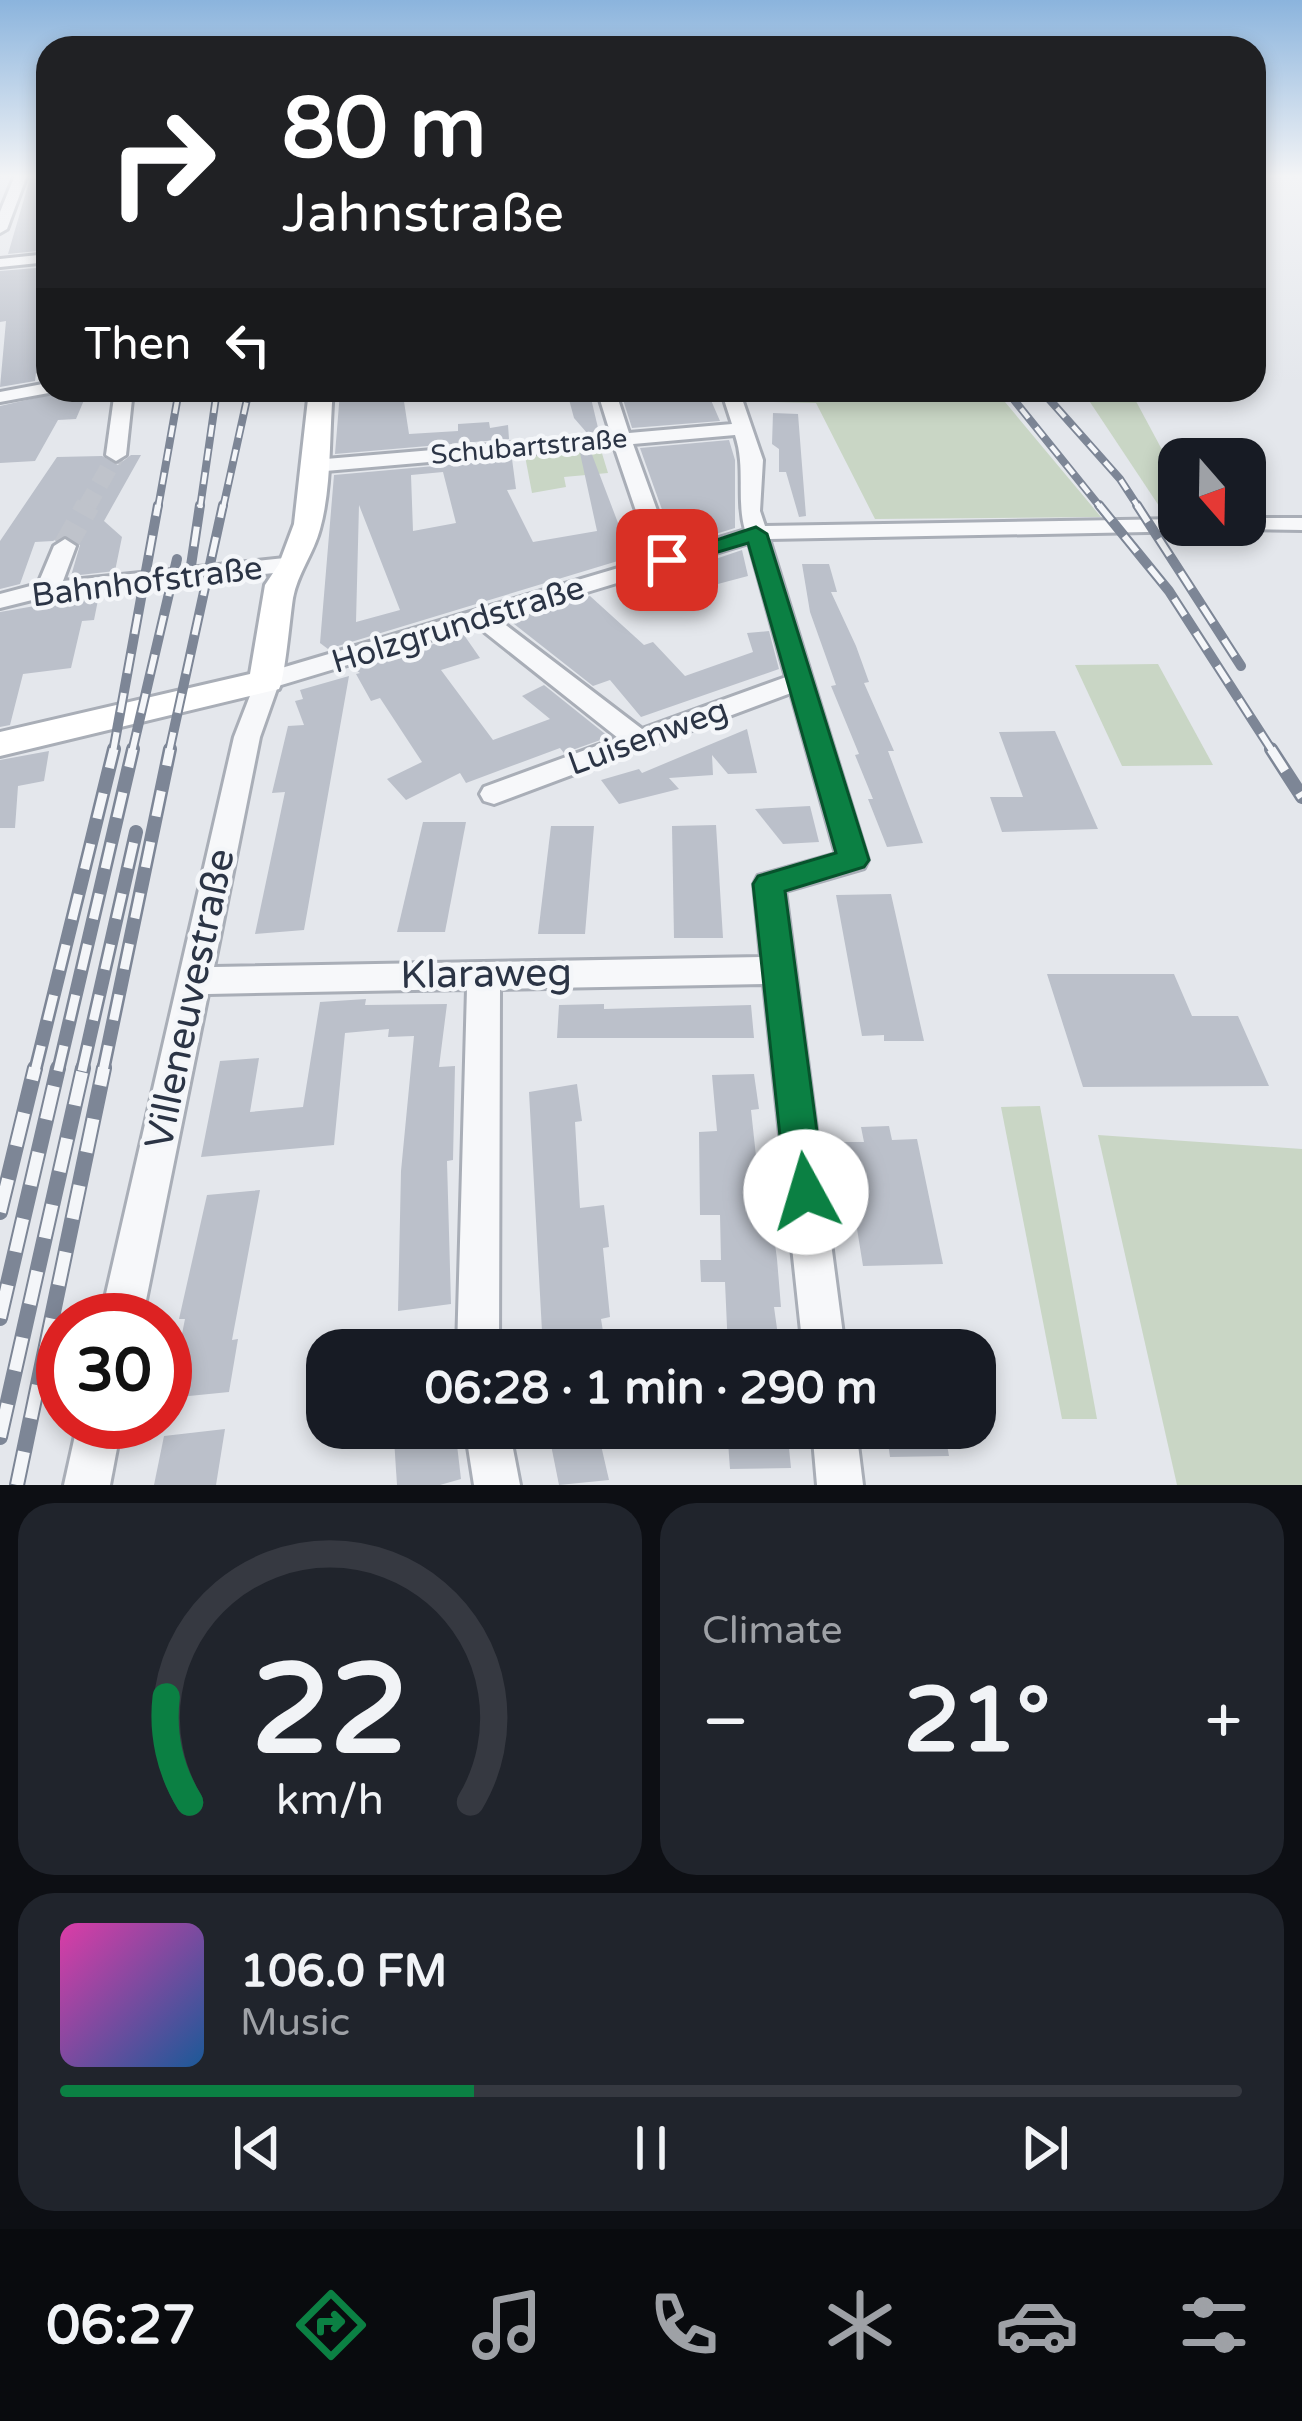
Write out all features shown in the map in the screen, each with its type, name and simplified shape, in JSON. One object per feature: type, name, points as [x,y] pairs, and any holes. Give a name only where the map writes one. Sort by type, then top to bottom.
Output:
[{"type":"main road","name":"Bahnhofstraße","points":[[267,681],[290,658],[299,583],[294,564],[308,524],[320,402]]},
{"type":"main road","name":"Holzgrundstraße","points":[[0,744],[267,681]]},
{"type":"street","points":[[0,263],[36,259]]},
{"type":"street","points":[[0,398],[36,390]]},
{"type":"street","points":[[116,455],[123,402]]},
{"type":"street","points":[[610,402],[657,551],[667,560]]},
{"type":"street","points":[[735,402],[753,460],[749,511],[854,860],[769,884],[822,1329]]},
{"type":"street","name":"Schubartstraße","points":[[314,466],[745,429]]},
{"type":"street","points":[[1266,524],[1302,524]]},
{"type":"street","name":"Holzgrundstraße","points":[[267,681],[756,534],[790,529],[1158,525]]},
{"type":"street","points":[[48,589],[65,546]]},
{"type":"street","name":"Bahnhofstraße","points":[[0,601],[48,589],[294,564]]},
{"type":"street","points":[[483,619],[638,740]]},
{"type":"street","name":"Luisenweg","points":[[494,794],[802,680]]},
{"type":"street","name":"Villeneuvestraße","points":[[128,1293],[192,981],[252,718],[267,681]]},
{"type":"street","points":[[216,694],[240,701],[252,718]]},
{"type":"street","name":"Klaraweg","points":[[192,981],[781,970]]},
{"type":"street","points":[[478,1329],[484,974]]},
{"type":"street","points":[[87,1485],[94,1449]]},
{"type":"street","points":[[491,1449],[496,1485]]},
{"type":"street","points":[[837,1449],[841,1485]]},
{"type":"green space","points":[[773,402],[1005,402],[1101,517],[875,519],[816,403]]},
{"type":"green space","points":[[1090,402],[1136,402],[1158,442],[1158,504]]},
{"type":"green space","points":[[601,450],[608,473],[564,477],[566,487],[532,493],[525,456]]},
{"type":"green space","points":[[1158,664],[1213,765],[1122,766],[1075,665]]},
{"type":"green space","points":[[1040,1106],[1097,1419],[1062,1419],[1001,1107]]},
{"type":"green space","points":[[1098,1135],[1302,1149],[1302,1485],[1177,1485]]},
{"type":"building","points":[[11,244],[36,244],[36,251],[8,254]]},
{"type":"building","points":[[36,268],[35,381],[0,387],[6,321],[0,322],[0,271]]},
{"type":"building","points":[[36,398],[36,402],[83,402],[76,419],[58,420],[35,461],[0,463],[0,406]]},
{"type":"building","points":[[339,402],[404,402],[409,434],[458,431],[458,424],[508,425],[509,439],[335,454]]},
{"type":"building","points":[[570,402],[592,402],[599,432],[587,433],[574,418]]},
{"type":"building","points":[[624,402],[712,402],[720,421],[632,428]]},
{"type":"building","points":[[773,413],[798,414],[806,516],[799,517],[786,472],[779,472],[779,449],[772,444]]},
{"type":"building","points":[[729,440],[735,460],[735,528],[680,545],[670,532],[640,448]]},
{"type":"building","points":[[591,452],[631,557],[328,649],[320,643],[334,475],[512,459],[516,489],[507,490],[533,542],[597,531],[580,453]],"holes":[[[443,472],[456,523],[413,531],[411,475]],[[359,505],[400,610],[356,622]]]},
{"type":"building","points":[[131,455],[141,455],[104,521],[122,537],[115,571],[71,576],[80,545],[63,535],[35,542],[20,584],[0,589],[0,541],[57,457],[102,456],[118,465]]},
{"type":"building","points":[[742,550],[748,576],[699,589],[680,571]]},
{"type":"building","points":[[802,564],[829,564],[837,592],[831,592],[856,646],[869,682],[864,683],[894,751],[888,751],[923,843],[887,847],[868,799],[873,799],[855,755],[859,754],[831,686],[836,685],[810,612]]},
{"type":"building","points":[[99,595],[94,620],[82,621],[71,668],[23,674],[10,725],[0,727],[0,612]]},
{"type":"building","points":[[590,596],[644,645],[653,642],[685,676],[753,652],[747,633],[769,631],[779,669],[641,717],[610,680],[593,686],[509,620]]},
{"type":"building","points":[[464,635],[480,658],[441,670],[493,740],[550,719],[522,696],[544,685],[609,737],[564,753],[560,748],[466,783],[460,773],[406,800],[387,779],[422,762],[380,698],[371,701],[356,674],[360,673],[353,668]]},
{"type":"building","points":[[349,676],[304,930],[255,934],[285,792],[272,793],[288,726],[304,725],[295,701],[303,699],[300,690]]},
{"type":"building","points":[[747,729],[757,773],[728,774],[712,755],[713,775],[669,778],[679,789],[619,804],[601,780],[639,769],[642,773]]},
{"type":"building","points":[[1055,731],[1098,829],[1002,832],[990,797],[1023,797],[999,732]]},
{"type":"building","points":[[49,751],[44,781],[18,786],[15,828],[0,828],[0,760]]},
{"type":"building","points":[[810,806],[819,842],[783,844],[755,809]]},
{"type":"building","points":[[423,822],[466,822],[445,932],[397,932]]},
{"type":"building","points":[[716,825],[723,938],[674,938],[672,826]]},
{"type":"building","points":[[551,826],[594,826],[585,934],[538,934]]},
{"type":"building","points":[[891,894],[924,1041],[862,1036],[836,895]]},
{"type":"building","points":[[1047,974],[1174,974],[1192,1016],[1238,1016],[1269,1086],[1083,1087]]},
{"type":"building","points":[[366,999],[365,1005],[447,1004],[439,1067],[455,1066],[453,1160],[447,1161],[451,1304],[398,1311],[401,1171],[414,1036],[388,1037],[389,1029],[345,1033],[334,1145],[201,1157],[220,1061],[259,1058],[250,1112],[303,1107],[320,1002]]},
{"type":"building","points":[[604,1004],[604,1009],[751,1005],[754,1038],[557,1038],[559,1005]]},
{"type":"building","points":[[754,1074],[759,1109],[751,1110],[760,1193],[768,1193],[777,1259],[781,1307],[774,1307],[777,1329],[727,1329],[725,1282],[701,1282],[700,1260],[721,1260],[720,1215],[700,1215],[699,1132],[717,1131],[712,1075]]},
{"type":"building","points":[[577,1084],[582,1121],[575,1122],[580,1208],[604,1205],[609,1247],[603,1248],[610,1317],[601,1319],[603,1329],[542,1329],[529,1092]]},
{"type":"building","points":[[889,1126],[892,1140],[917,1139],[943,1264],[863,1266],[843,1142],[864,1142],[861,1127]]},
{"type":"building","points":[[260,1190],[232,1340],[238,1339],[229,1392],[192,1396],[192,1293],[185,1293],[207,1195]]},
{"type":"building","points":[[225,1429],[216,1485],[154,1485],[161,1449],[192,1449],[192,1433]]},
{"type":"building","points":[[395,1449],[457,1449],[461,1479],[440,1485],[397,1485]]},
{"type":"building","points":[[552,1449],[602,1449],[609,1480],[559,1485]]},
{"type":"building","points":[[729,1449],[789,1449],[791,1468],[730,1469]]},
{"type":"building","points":[[889,1449],[948,1449],[949,1456],[890,1457]]},
{"type":"tunnel","points":[[86,508],[116,455]]},
{"type":"tunnel","points":[[65,546],[88,505]]},
{"type":"railway","points":[[158,508],[177,402]]},
{"type":"railway","points":[[200,508],[215,402]]},
{"type":"railway","points":[[223,508],[246,402]]},
{"type":"railway","points":[[1016,402],[1101,508]]},
{"type":"railway","points":[[1052,402],[1120,479],[1139,508]]},
{"type":"railway","points":[[113,752],[158,505]]},
{"type":"railway","points":[[188,586],[200,505]]},
{"type":"railway","points":[[169,752],[223,505]]},
{"type":"railway","points":[[1099,505],[1169,591],[1273,752]]},
{"type":"railway","points":[[1137,505],[1241,666]]},
{"type":"railway","points":[[132,752],[177,559]]},
{"type":"railway","points":[[35,1071],[114,749]]},
{"type":"railway","points":[[58,1071],[133,749]]},
{"type":"railway","points":[[103,1071],[170,749]]},
{"type":"railway","points":[[1271,749],[1302,797]]},
{"type":"railway","points":[[82,1071],[136,832]]},
{"type":"railway","points":[[0,1212],[35,1068]]},
{"type":"railway","points":[[0,1318],[58,1068]]},
{"type":"railway","points":[[0,1437],[83,1068]]},
{"type":"railway","points":[[17,1485],[104,1068]]},
{"type":"route","points":[[667,560],[756,534],[854,860],[769,884],[806,1192]]}]
